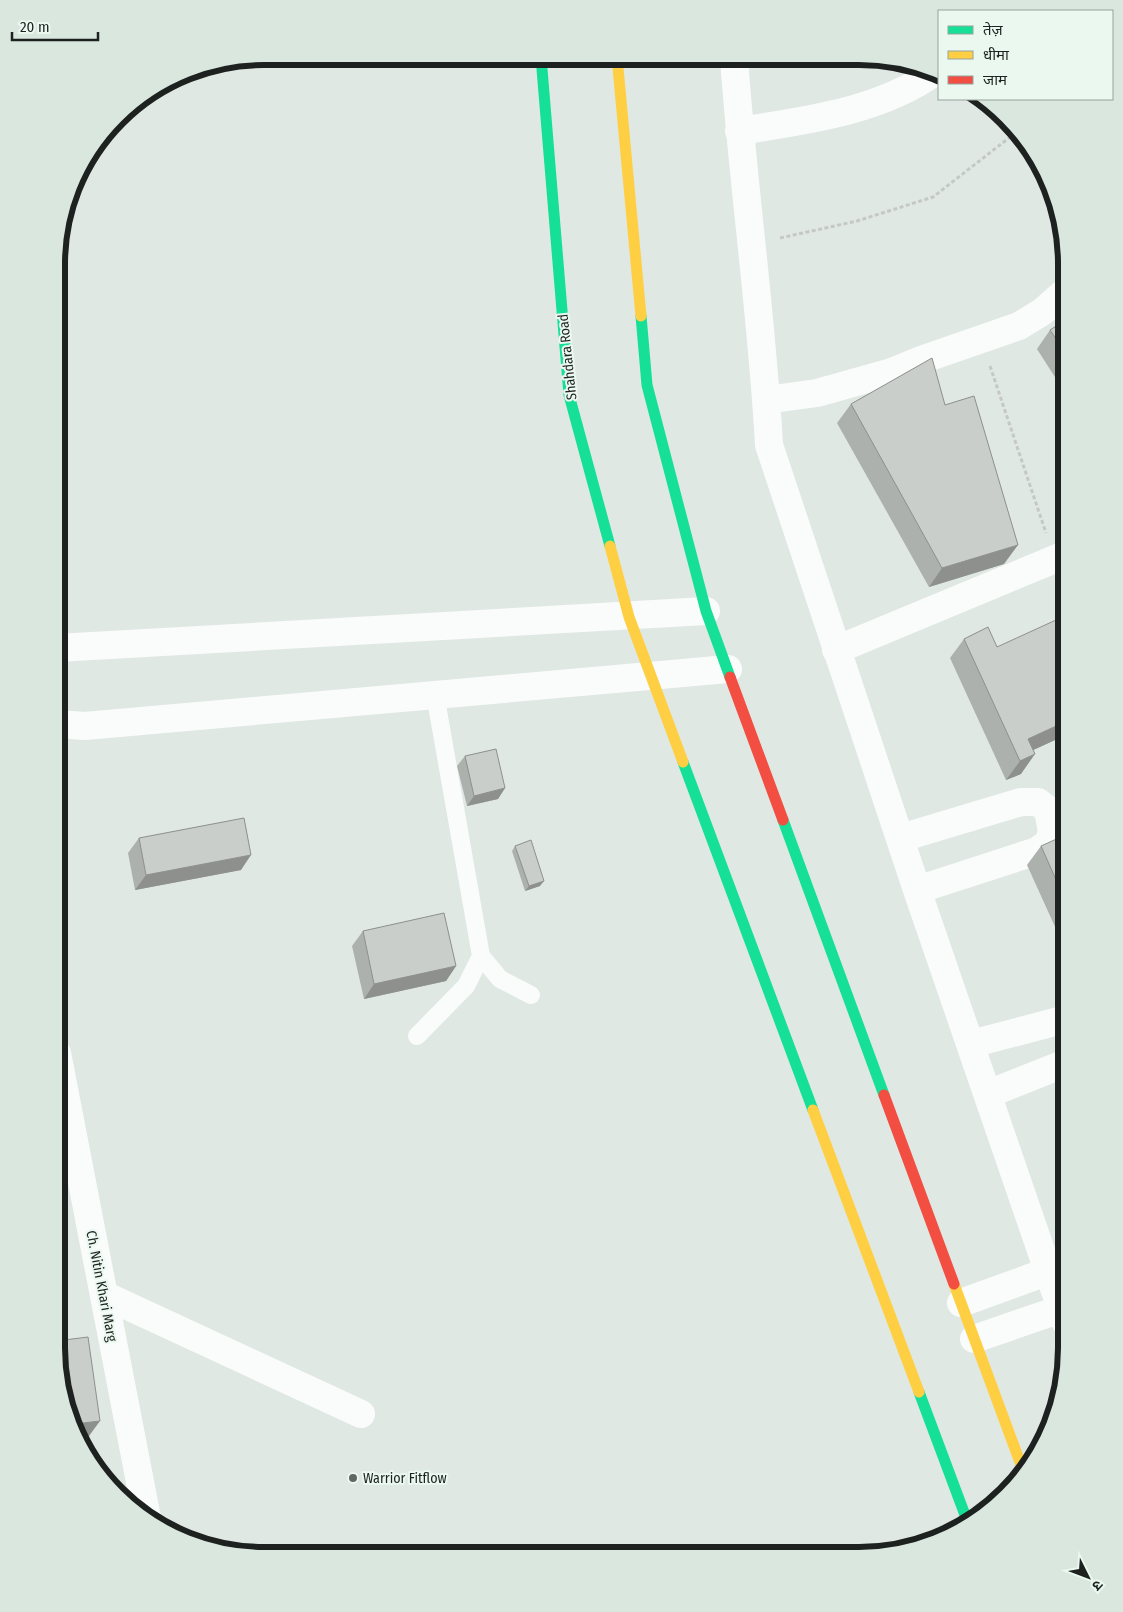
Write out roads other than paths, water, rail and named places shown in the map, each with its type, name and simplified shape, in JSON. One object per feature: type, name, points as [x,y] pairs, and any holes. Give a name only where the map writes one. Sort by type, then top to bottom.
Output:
[{"type":"street","name":"Shahdara Road","points":[[542,65],[569,395],[629,617],[966,1516]]},
{"type":"street","points":[[618,65],[647,385],[706,611],[1021,1464]]},
{"type":"street","points":[[734,65],[739,132],[769,445],[917,890],[1058,1300]]},
{"type":"street","points":[[739,132],[793,123],[883,100],[920,83],[927,77]]},
{"type":"street","points":[[766,400],[817,393],[892,372],[1019,326],[1042,312],[1058,298]]},
{"type":"street","points":[[836,650],[1058,558]]},
{"type":"street","points":[[65,648],[629,617],[706,611]]},
{"type":"street","points":[[65,725],[85,726],[728,669]]},
{"type":"street","points":[[901,838],[1021,802],[1038,802],[1048,810],[1052,832],[1048,843],[1037,851],[917,890]]},
{"type":"street","points":[[971,1044],[1058,1021]]},
{"type":"street","points":[[988,1094],[1058,1066]]},
{"type":"street","name":"Ch. Nitin Khari Marg","points":[[65,1094],[145,1508]]},
{"type":"street","points":[[961,1303],[1048,1272]]},
{"type":"street","points":[[104,1296],[362,1414]]},
{"type":"street","points":[[974,1339],[1058,1318]]},
{"type":"lane","points":[[435,694],[482,956],[500,979],[530,995]]},
{"type":"lane","points":[[417,1036],[466,986],[482,956]]},
{"type":"place","name":"Warrior Fitflow","points":[[353,1478]]}]
